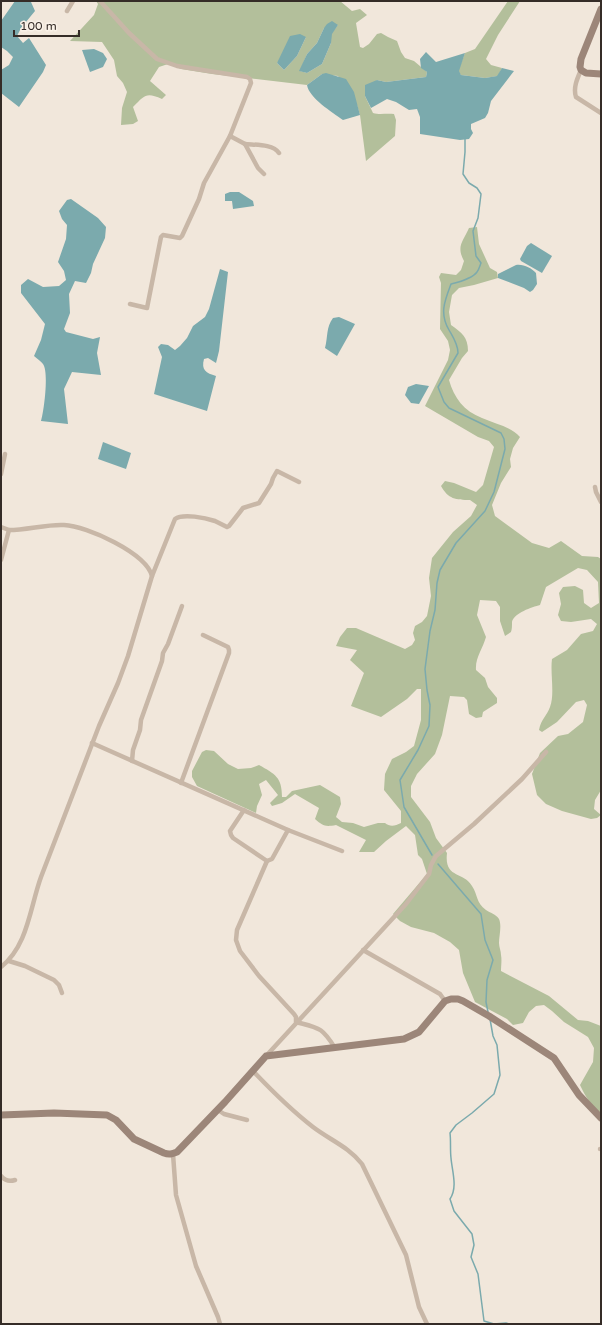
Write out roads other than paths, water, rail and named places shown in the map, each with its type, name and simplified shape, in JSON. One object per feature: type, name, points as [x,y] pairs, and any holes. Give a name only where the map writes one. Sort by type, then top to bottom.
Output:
[{"type":"street","points":[[67,11],[73,1]]},
{"type":"street","points":[[100,1],[129,33],[157,59],[177,66],[247,77],[252,83],[230,136],[204,183],[182,236],[180,238],[163,235],[161,237],[147,308],[130,304]]},
{"type":"street","points":[[601,9],[581,59],[580,70],[576,80],[575,93],[576,97],[601,113]]},
{"type":"street","points":[[580,70],[586,73],[601,74]]},
{"type":"street","points":[[230,136],[245,144],[272,147],[279,153]]},
{"type":"street","points":[[245,144],[258,168],[264,174]]},
{"type":"street","points":[[1,474],[5,454]]},
{"type":"street","points":[[1,967],[9,961],[18,946],[30,919],[33,899],[40,877],[92,743],[118,683],[128,656],[152,576],[175,520],[178,517],[187,516],[215,521],[227,527],[243,508],[259,503],[277,471],[299,482]]},
{"type":"street","points":[[595,487],[601,502]]},
{"type":"street","points":[[1,527],[9,530],[63,525],[81,528],[131,552],[147,566],[152,576]]},
{"type":"street","points":[[1,560],[9,530]]},
{"type":"street","points":[[132,761],[133,750],[140,730],[141,720],[162,661],[163,653],[168,644],[182,606]]},
{"type":"street","points":[[181,783],[229,653],[228,647],[203,635]]},
{"type":"street","points":[[92,743],[288,830],[342,851]]},
{"type":"street","points":[[1,1115],[54,1113],[107,1115],[114,1118],[134,1139],[164,1153],[173,1154],[177,1152],[218,1110],[296,1022],[406,904],[429,874],[431,864],[436,856],[474,824],[522,779],[546,752]]},
{"type":"street","points":[[244,810],[230,831],[231,835],[233,838],[267,861]]},
{"type":"street","points":[[288,830],[272,859],[267,861],[237,930],[236,940],[240,951],[259,976],[294,1014],[296,1017],[296,1022]]},
{"type":"street","points":[[363,950],[440,994],[445,1001]]},
{"type":"street","points":[[9,961],[25,966],[54,980],[59,985],[62,993]]},
{"type":"street","points":[[266,1056],[397,1041],[418,1032],[445,1001],[458,999],[489,1016],[554,1058],[579,1095],[601,1118]]},
{"type":"street","points":[[296,1022],[318,1028],[328,1036],[335,1048]]},
{"type":"street","points":[[253,1071],[280,1099],[314,1128],[352,1152],[362,1164],[406,1255],[419,1307],[427,1324]]},
{"type":"street","points":[[218,1110],[224,1114],[247,1120]]},
{"type":"street","points":[[173,1154],[176,1195],[196,1266],[220,1324]]},
{"type":"street","points":[[1,1176],[10,1182],[15,1180]]},
{"type":"water","points":[[15,1],[31,2],[35,11],[21,28],[17,36],[23,43],[29,38],[46,65],[43,72],[19,107],[1,93],[1,70],[9,65],[13,57],[1,47],[1,21]]},
{"type":"water","points":[[332,21],[338,25],[332,34],[331,43],[322,64],[307,73],[299,71],[307,54],[317,43],[324,28]]},
{"type":"water","points":[[300,34],[306,37],[297,56],[284,70],[277,63],[290,36]]},
{"type":"water","points":[[94,49],[103,53],[107,59],[103,67],[90,72],[82,50]]},
{"type":"water","points":[[426,52],[436,62],[465,53],[459,71],[461,75],[485,78],[497,76],[502,68],[514,71],[491,101],[485,118],[471,124],[473,133],[469,139],[460,140],[420,134],[420,117],[417,109],[409,110],[396,102],[387,99],[371,108],[365,96],[365,85],[377,80],[386,82],[426,77],[427,72],[421,68],[420,59]]},
{"type":"water","points":[[326,73],[346,79],[354,92],[360,115],[343,120],[316,100],[307,85],[322,74]]},
{"type":"water","points":[[230,192],[239,192],[253,201],[254,206],[233,209],[232,201],[225,201],[225,194]]},
{"type":"water","points":[[71,199],[98,218],[106,227],[105,238],[86,283],[75,281],[69,294],[70,313],[64,329],[66,332],[93,339],[100,337],[97,353],[101,375],[72,372],[64,389],[68,424],[41,421],[45,401],[46,375],[43,364],[34,356],[41,340],[45,324],[21,293],[21,285],[28,279],[43,287],[59,286],[66,280],[64,271],[58,262],[66,239],[67,225],[62,219],[59,211],[67,200]]},
{"type":"water","points":[[531,243],[552,256],[542,273],[520,259],[527,246]]},
{"type":"water","points":[[516,265],[527,267],[536,273],[537,284],[530,292],[524,288],[498,278],[498,274]]},
{"type":"water","points":[[220,269],[228,272],[219,351],[216,363],[208,358],[204,359],[203,363],[205,370],[209,374],[216,376],[207,411],[154,394],[162,357],[158,347],[161,344],[168,345],[175,350],[187,338],[193,326],[205,317],[209,309]]},
{"type":"water","points":[[339,317],[355,324],[337,356],[325,348],[331,321],[333,318]]},
{"type":"water","points":[[416,384],[429,386],[419,404],[411,403],[405,395],[408,387]]},
{"type":"water","points":[[103,442],[131,453],[126,469],[98,459]]},
{"type":"waterway","points":[[432,855],[404,807],[400,780],[418,750],[429,726],[430,705],[425,669],[440,570],[456,543],[485,511],[494,492],[505,449],[504,439],[501,433],[449,408],[444,402],[438,387],[458,353],[456,344],[444,318],[444,307],[451,284],[472,277],[478,271],[481,263],[476,256],[473,231],[478,218],[481,194],[477,188],[469,183],[463,174],[465,137]]},
{"type":"waterway","points":[[438,864],[481,914],[485,940],[493,960],[487,980],[486,1002],[488,1012]]},
{"type":"waterway","points":[[490,1019],[493,1036],[497,1045],[500,1075],[494,1094],[456,1125],[450,1133],[454,1179],[454,1189],[450,1199],[454,1211],[472,1234],[474,1245],[471,1257],[478,1274],[484,1321],[494,1324],[509,1324]]}]
